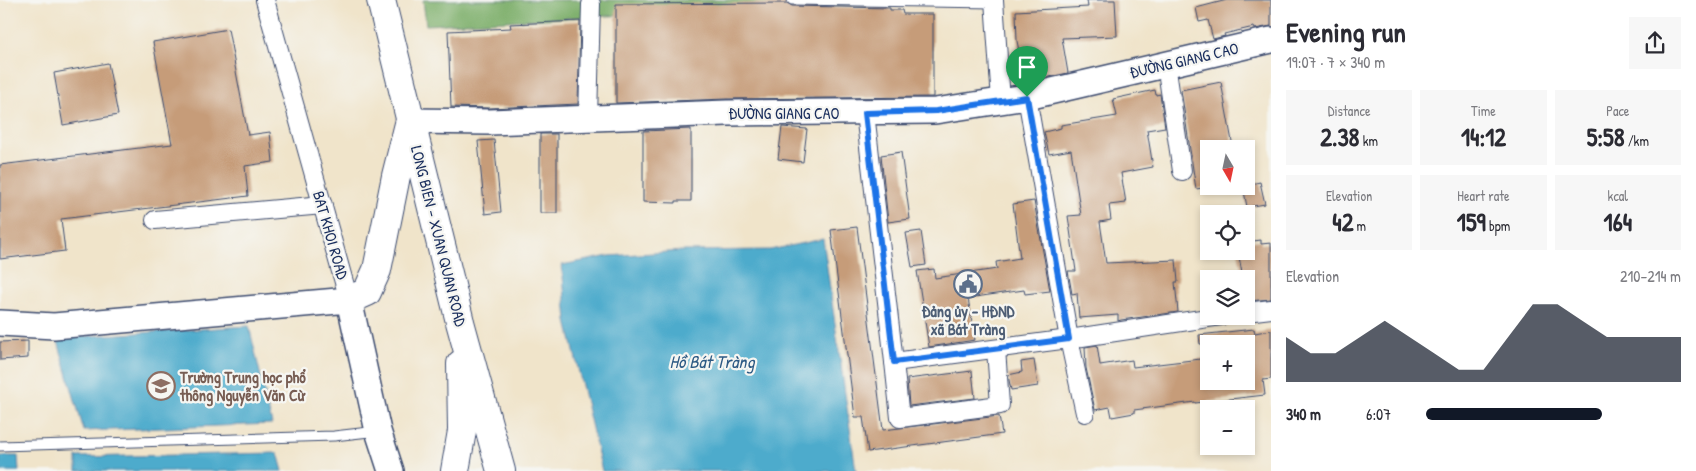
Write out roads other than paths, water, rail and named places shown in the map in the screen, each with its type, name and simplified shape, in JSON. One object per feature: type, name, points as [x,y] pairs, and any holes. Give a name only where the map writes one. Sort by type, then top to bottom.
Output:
[{"type":"main road","name":"LONG BIEN – XUAN QUAN ROAD","points":[[381,0],[460,322],[501,471]]},
{"type":"main road","points":[[349,300],[367,292],[377,270],[396,176],[410,121]]},
{"type":"main road","points":[[454,471],[462,431],[460,322]]},
{"type":"street","name":"BAT KHOI ROAD","points":[[265,0],[349,300],[378,431],[391,471]]},
{"type":"street","points":[[994,1],[1001,101]]},
{"type":"street","points":[[588,118],[591,4]]},
{"type":"street","name":"ĐƯỜNG GIANG CAO","points":[[410,121],[490,122],[727,113],[936,111],[1027,97],[1271,40]]},
{"type":"street","points":[[1166,64],[1182,171]]},
{"type":"street","points":[[1027,97],[1069,339],[1085,413]]},
{"type":"street","points":[[865,113],[900,418],[1000,405],[996,349]]},
{"type":"street","points":[[155,220],[323,205]]},
{"type":"street","points":[[0,323],[54,326],[349,300]]},
{"type":"street","points":[[1255,311],[1271,309]]},
{"type":"street","points":[[894,362],[1200,319]]},
{"type":"lane","points":[[792,0],[994,1]]},
{"type":"lane","points":[[0,446],[334,436],[378,431]]},
{"type":"water","name":"Hồ Bát Tràng","points":[[823,239],[856,471],[602,471],[567,321],[562,265],[609,256],[683,251],[770,250]]},
{"type":"water","points":[[249,326],[272,424],[84,431],[57,338]]},
{"type":"water","points":[[278,453],[283,471],[77,471],[77,457]]},
{"type":"water","points":[[0,456],[18,456],[19,471],[0,471]]},
{"type":"place","name":"Đảng ủy - HĐND xã Bát Tràng","points":[[968,284]]},
{"type":"place","name":"Trường Trung học phổ thông Nguyễn Văn Cừ","points":[[161,386]]}]
